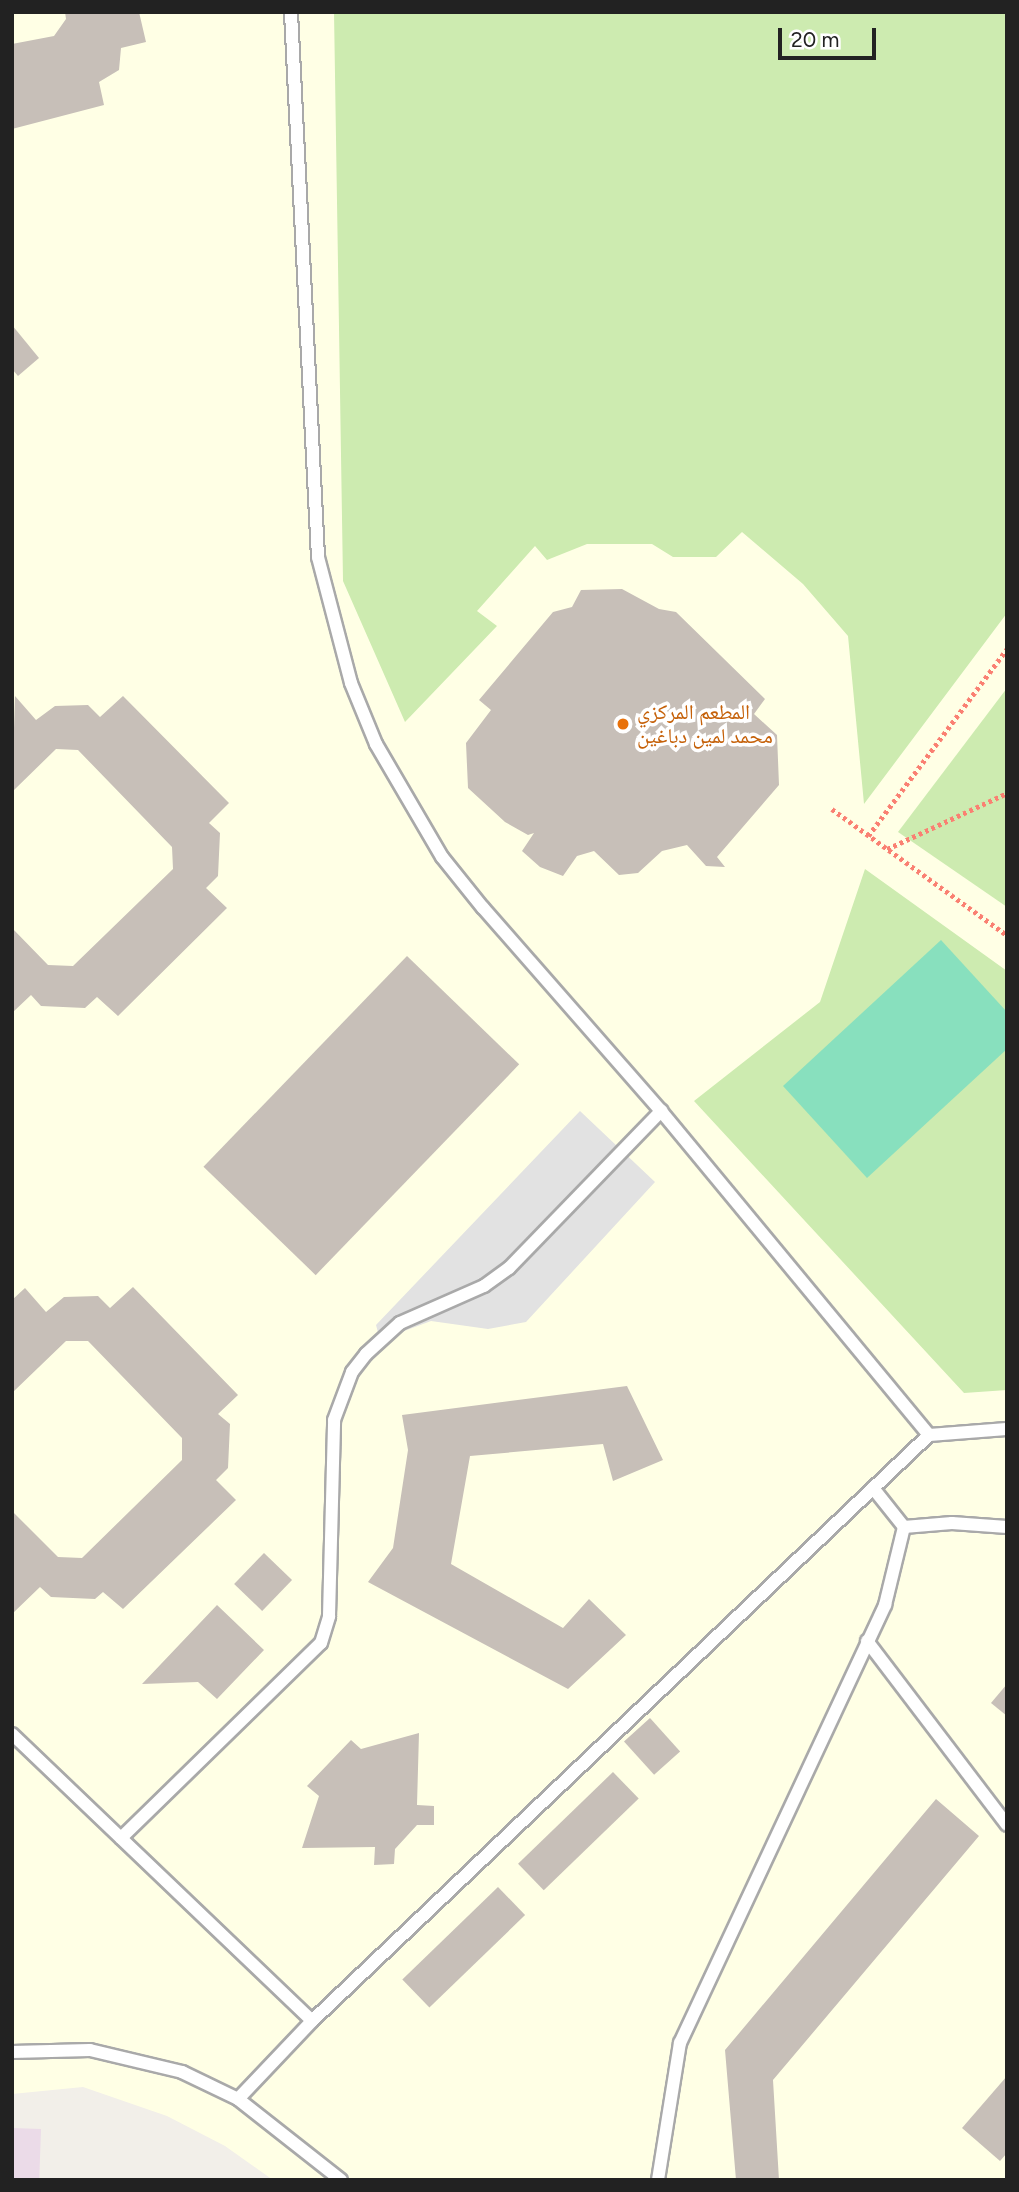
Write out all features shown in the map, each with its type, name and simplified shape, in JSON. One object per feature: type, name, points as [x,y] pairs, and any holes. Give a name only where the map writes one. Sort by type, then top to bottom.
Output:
[{"type":"lane","points":[[291,12],[318,556],[351,683],[376,744],[442,857],[662,1111],[929,1435]]},
{"type":"lane","points":[[121,1838],[321,1643],[329,1616],[334,1420],[352,1372],[366,1354],[400,1323],[484,1286],[509,1268],[662,1111]]},
{"type":"lane","points":[[238,2099],[312,2021],[929,1435],[1007,1429]]},
{"type":"lane","points":[[873,1488],[904,1527]]},
{"type":"lane","points":[[904,1527],[952,1523],[1007,1527]]},
{"type":"lane","points":[[658,2180],[680,2043],[885,1605],[904,1527]]},
{"type":"lane","points":[[867,1641],[1007,1825]]},
{"type":"lane","points":[[12,1734],[312,2021]]},
{"type":"lane","points":[[12,2052],[58,2048],[121,2054],[182,2072],[238,2099],[341,2180]]},
{"type":"path","points":[[868,836],[1007,649]]},
{"type":"path","points":[[887,849],[1007,793]]},
{"type":"path","points":[[832,809],[1007,935]]},
{"type":"shaded area","points":[[12,12],[1007,12],[1007,2180],[273,2180],[225,2146],[167,2116],[83,2087],[12,2094]]},
{"type":"shaded area","points":[[580,1111],[655,1182],[526,1322],[488,1329],[431,1321],[380,1340],[376,1325]]},
{"type":"shaded area","points":[[12,2128],[41,2129],[39,2180],[12,2179]]},
{"type":"green space","points":[[334,12],[1007,12],[1007,613],[864,804],[848,636],[803,584],[742,532],[716,557],[673,557],[652,544],[587,544],[547,560],[535,546],[477,611],[497,626],[405,722],[343,581]]},
{"type":"green space","points":[[1007,688],[1007,907],[898,832]]},
{"type":"green space","points":[[865,869],[1007,971],[1007,1390],[964,1393],[694,1101],[820,1002]]},
{"type":"green space","points":[[941,940],[1007,1012],[1007,1049],[867,1178],[783,1086]]},
{"type":"building","points":[[65,12],[139,12],[146,42],[121,48],[119,70],[99,82],[104,105],[12,129],[12,44],[54,36],[66,19]]},
{"type":"building","points":[[12,325],[39,358],[18,376],[12,369]]},
{"type":"building","name":"المطعم المركزي محمد لمين دباغين","points":[[622,589],[659,609],[676,612],[765,699],[754,714],[777,735],[779,785],[717,857],[725,867],[706,866],[687,845],[662,851],[638,873],[619,875],[594,851],[577,856],[563,876],[540,867],[522,851],[534,833],[528,835],[505,822],[468,788],[466,743],[491,710],[479,700],[553,612],[572,607],[581,590]]},
{"type":"building","points":[[15,696],[36,720],[55,706],[88,705],[100,717],[123,696],[229,803],[209,823],[220,833],[218,876],[206,888],[227,908],[118,1016],[97,997],[85,1008],[41,1006],[31,995],[12,1013],[12,928],[48,965],[73,966],[173,869],[172,847],[78,750],[56,749],[12,792]]},
{"type":"building","points":[[407,956],[519,1064],[316,1275],[203,1167]]},
{"type":"building","points":[[133,1287],[238,1395],[218,1414],[230,1424],[228,1468],[216,1480],[236,1500],[123,1609],[103,1592],[95,1599],[51,1597],[40,1587],[12,1614],[12,1511],[58,1557],[82,1558],[182,1460],[182,1438],[88,1341],[66,1341],[12,1393],[12,1300],[25,1288],[46,1312],[64,1297],[98,1296],[110,1308]]},
{"type":"building","points":[[627,1386],[663,1460],[613,1481],[603,1444],[470,1456],[451,1564],[563,1628],[589,1599],[626,1635],[568,1689],[368,1582],[393,1548],[408,1450],[402,1415]]},
{"type":"building","points":[[264,1553],[292,1580],[262,1611],[234,1584]]},
{"type":"building","points":[[217,1605],[264,1650],[217,1699],[198,1682],[142,1684]]},
{"type":"building","points":[[1007,1684],[1007,1716],[991,1703]]},
{"type":"building","points":[[650,1718],[680,1751],[654,1775],[624,1741]]},
{"type":"building","points":[[419,1733],[417,1805],[434,1806],[434,1825],[417,1825],[395,1849],[394,1864],[374,1865],[375,1847],[302,1848],[319,1796],[307,1786],[351,1740],[361,1749]]},
{"type":"building","points":[[613,1772],[639,1799],[544,1890],[518,1864]]},
{"type":"building","points":[[936,1799],[979,1836],[773,2080],[779,2180],[736,2180],[725,2050]]},
{"type":"building","points":[[498,1887],[525,1915],[429,2007],[402,1979]]},
{"type":"building","points":[[1007,2076],[1007,2153],[1000,2161],[962,2128]]},
{"type":"place","name":"المطعم المركزي محمد لمين دباغين","points":[[623,724]]}]
